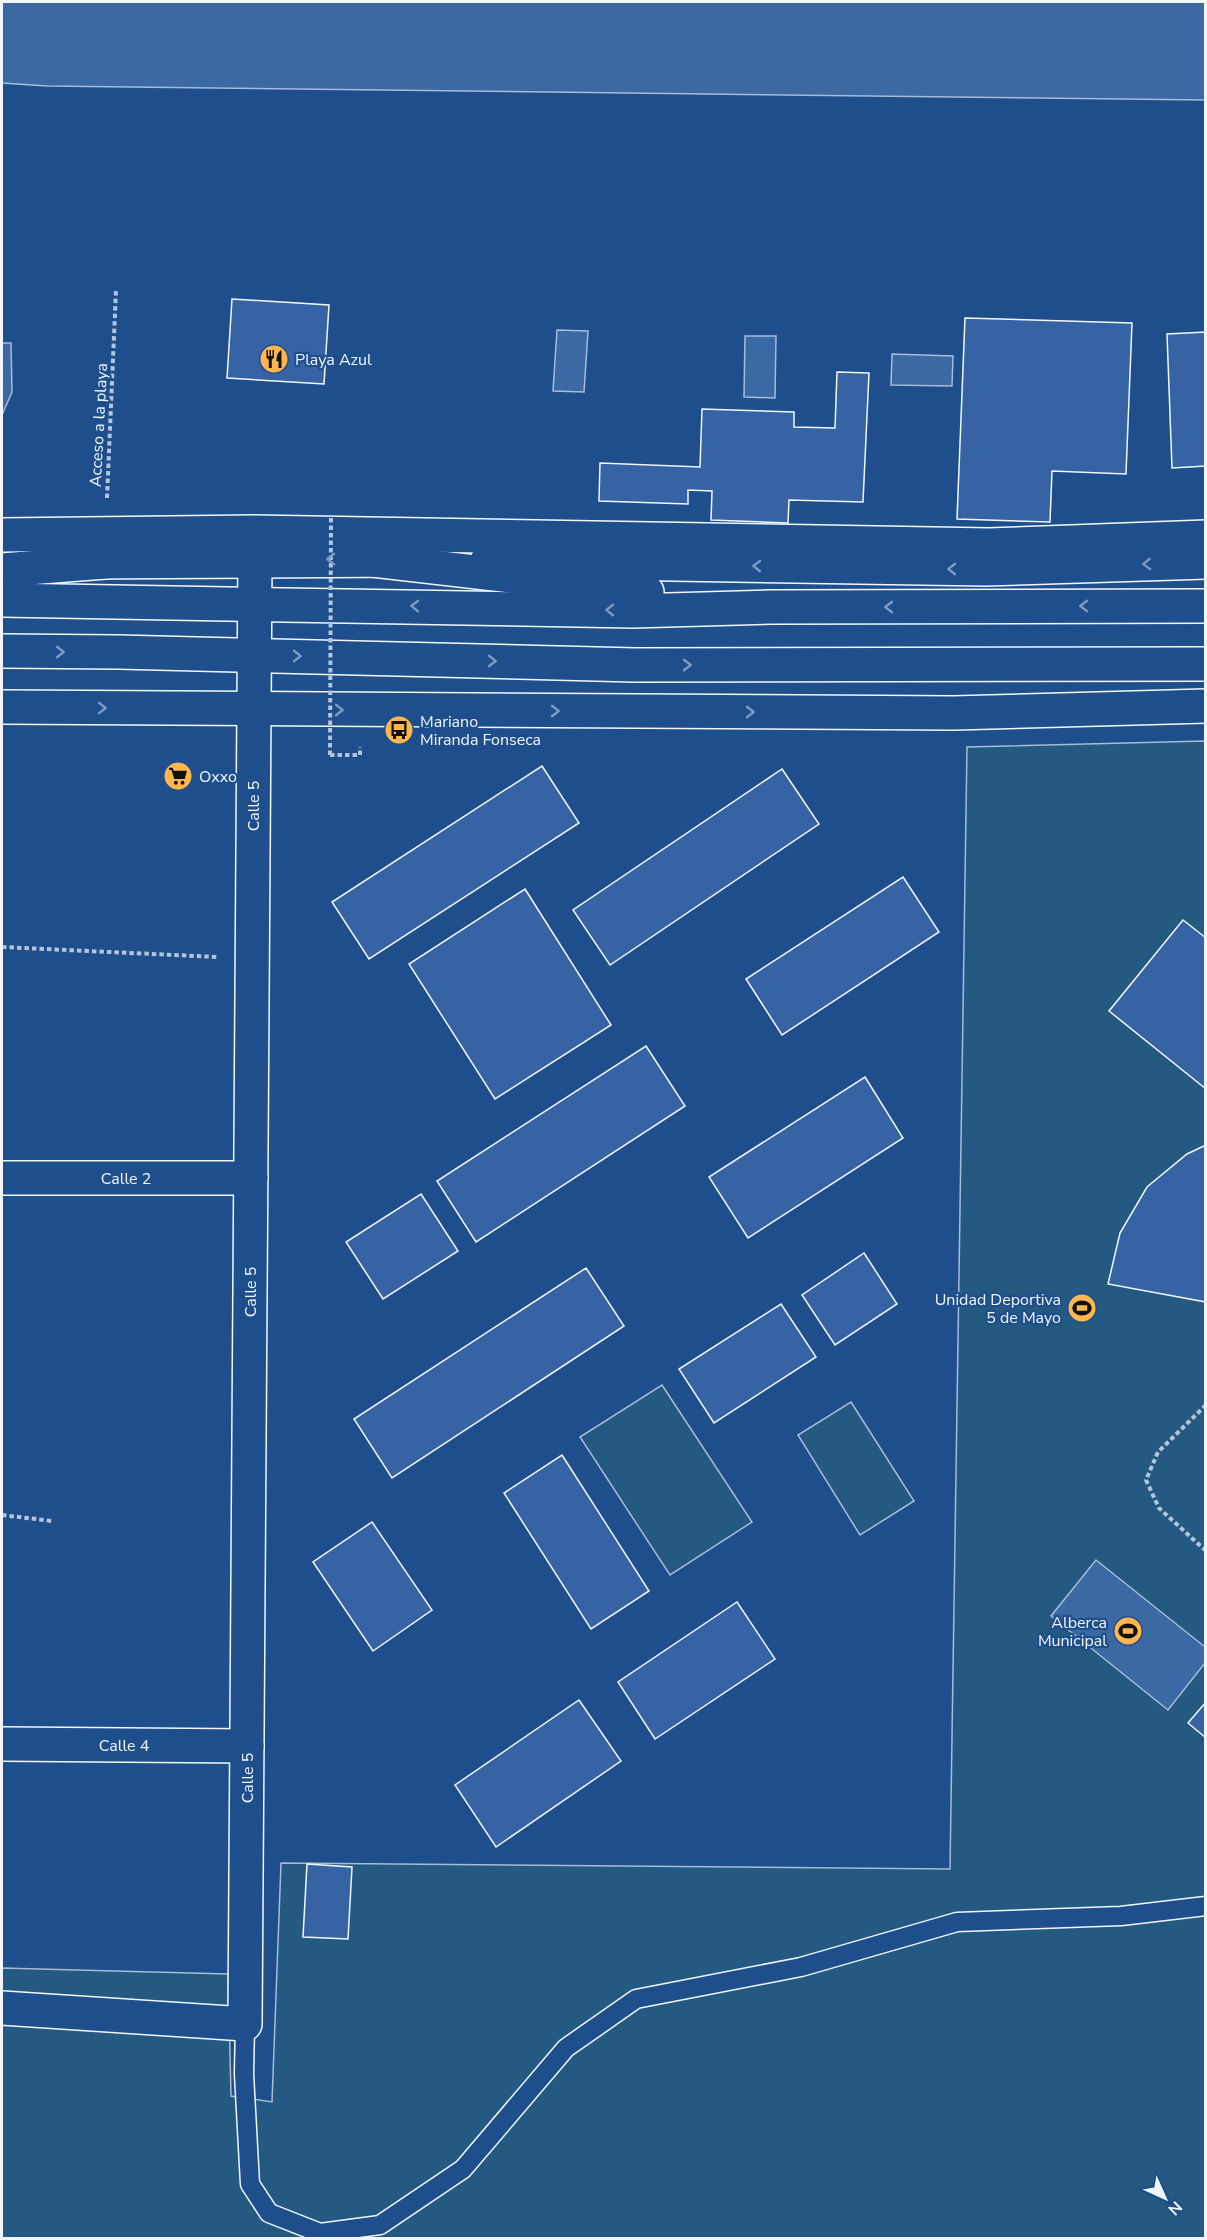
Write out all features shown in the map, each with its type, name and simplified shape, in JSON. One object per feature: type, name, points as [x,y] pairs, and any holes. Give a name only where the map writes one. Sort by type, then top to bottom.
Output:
[{"type":"main road","points":[[2,562],[254,532],[989,544],[1206,537]]},
{"type":"main road","points":[[2,536],[105,548],[255,559],[986,569],[1206,562]]},
{"type":"main road","points":[[2,570],[105,548]]},
{"type":"main road","name":"Calle 5","points":[[245,2024],[255,559]]},
{"type":"main road","points":[[373,560],[771,607]]},
{"type":"main road","points":[[2,600],[633,611],[771,607],[1206,606]]},
{"type":"main road","points":[[2,651],[635,665],[1206,664]]},
{"type":"main road","points":[[2,706],[254,710],[954,713],[1206,706]]},
{"type":"main road","name":"Calle 2","points":[[2,1178],[251,1178]]},
{"type":"main road","name":"Calle 4","points":[[2,1744],[247,1746]]},
{"type":"main road","points":[[2,2008],[245,2024]]},
{"type":"lane","points":[[245,2024],[244,2074],[250,2184],[269,2213],[320,2233],[380,2225],[463,2169],[566,2048],[636,1999],[801,1967],[957,1922],[1121,1916],[1206,1906]]},
{"type":"path","name":"Acceso a la playa","points":[[105,548],[116,290]]},
{"type":"path","points":[[331,517],[330,755],[360,756]]},
{"type":"path","points":[[2,947],[252,958]]},
{"type":"path","points":[[1206,1405],[1158,1452],[1146,1480],[1159,1508],[1206,1551]]},
{"type":"path","points":[[2,1515],[52,1521]]},
{"type":"shaded area","points":[[2,2],[1205,2],[1205,100],[47,86],[2,83]]},
{"type":"shaded area","points":[[557,330],[588,331],[584,392],[553,391]]},
{"type":"shaded area","points":[[745,336],[776,336],[775,398],[744,397]]},
{"type":"shaded area","points":[[2,343],[11,343],[12,392],[2,415]]},
{"type":"shaded area","points":[[892,354],[953,356],[952,386],[891,385]]},
{"type":"shaded area","points":[[1205,741],[1205,2238],[2,2238],[2,1968],[228,1974],[231,2096],[272,2102],[281,1863],[950,1869],[967,747]]},
{"type":"shaded area","points":[[662,1385],[752,1522],[670,1575],[580,1437]]},
{"type":"shaded area","points":[[851,1402],[914,1501],[860,1535],[798,1435]]},
{"type":"shaded area","name":"Alberca Municipal","points":[[1096,1560],[1205,1647],[1205,1663],[1168,1710],[1051,1616]]},
{"type":"building","points":[[232,299],[329,305],[324,384],[227,378]]},
{"type":"building","points":[[965,318],[1132,323],[1126,474],[1052,471],[1050,522],[957,519]]},
{"type":"building","points":[[1206,332],[1206,466],[1172,468],[1167,334]]},
{"type":"building","points":[[837,372],[869,373],[863,502],[789,500],[788,523],[711,520],[712,491],[688,490],[688,504],[599,501],[600,463],[700,467],[702,409],[794,412],[794,427],[835,428]]},
{"type":"building","points":[[542,766],[579,823],[369,959],[332,902]]},
{"type":"building","points":[[782,769],[819,824],[610,965],[573,910]]},
{"type":"building","points":[[903,877],[939,932],[782,1035],[746,979]]},
{"type":"building","points":[[525,889],[611,1025],[495,1099],[409,964]]},
{"type":"building","points":[[1183,920],[1206,938],[1206,1089],[1109,1011]]},
{"type":"building","points":[[646,1046],[685,1106],[476,1242],[437,1181]]},
{"type":"building","points":[[865,1077],[903,1138],[748,1238],[709,1177]]},
{"type":"building","points":[[1206,1145],[1206,1302],[1108,1284],[1120,1233],[1147,1187],[1187,1154]]},
{"type":"building","points":[[421,1194],[458,1251],[383,1299],[346,1242]]},
{"type":"building","points":[[864,1253],[897,1304],[835,1345],[802,1295]]},
{"type":"building","points":[[586,1268],[624,1326],[392,1478],[354,1419]]},
{"type":"building","points":[[781,1304],[816,1357],[714,1423],[679,1369]]},
{"type":"building","points":[[562,1455],[649,1591],[591,1629],[504,1493]]},
{"type":"building","points":[[372,1522],[432,1610],[373,1651],[313,1562]]},
{"type":"building","points":[[737,1602],[775,1659],[655,1739],[618,1682]]},
{"type":"building","points":[[579,1700],[621,1761],[496,1847],[455,1785]]},
{"type":"building","points":[[1206,1702],[1206,1738],[1188,1723]]},
{"type":"building","points":[[307,1864],[352,1867],[348,1939],[303,1937]]},
{"type":"place","name":"Playa Azul","points":[[274,359]]},
{"type":"place","name":"Mariano Miranda Fonseca","points":[[399,730]]},
{"type":"place","name":"Oxxo","points":[[178,776]]},
{"type":"place","name":"Unidad Deportiva 5 de Mayo","points":[[1082,1308]]},
{"type":"place","name":"Alberca Municipal","points":[[1128,1631]]}]
